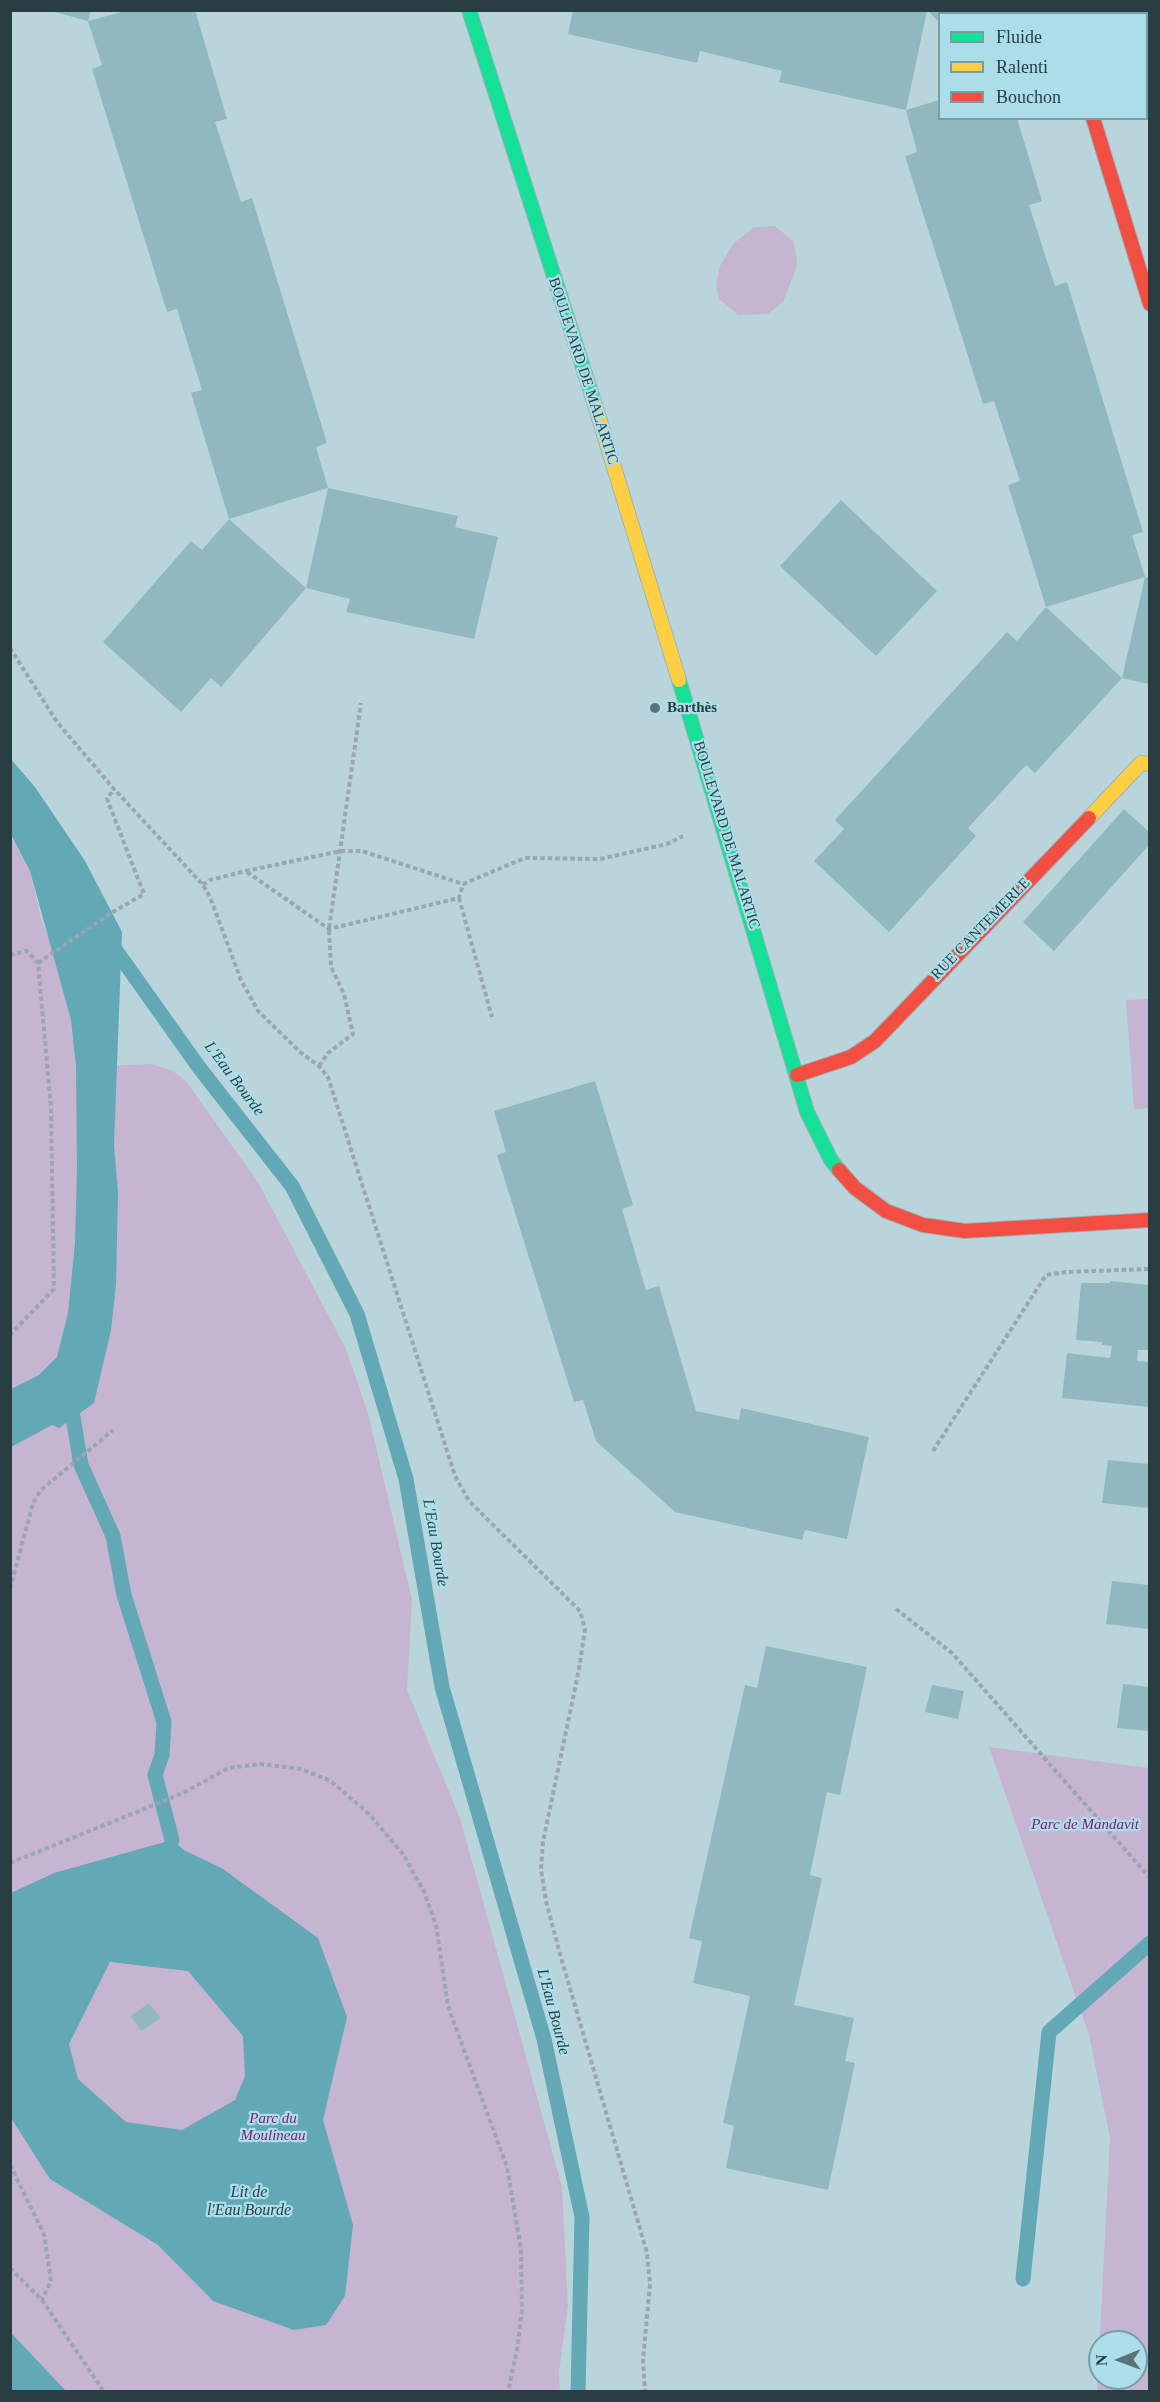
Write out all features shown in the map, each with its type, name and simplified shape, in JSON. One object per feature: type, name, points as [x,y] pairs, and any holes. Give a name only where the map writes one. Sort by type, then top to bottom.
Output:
[{"type":"street","name":"BOULEVARD DE MALARTIC","points":[[469,10],[600,421],[722,817],[807,1112],[831,1160],[855,1188],[886,1210],[923,1225],[964,1231],[1149,1220]]},
{"type":"street","points":[[1094,120],[1149,304]]},
{"type":"street","name":"RUE CANTEMERLE","points":[[797,1075],[851,1057],[874,1041],[1141,763],[1149,764]]},
{"type":"path","points":[[10,648],[57,722],[114,789],[203,885],[210,897],[241,980],[258,1011],[300,1052],[319,1066],[327,1077],[455,1476],[469,1501],[580,1611],[585,1629],[579,1669],[543,1842],[541,1869],[546,1900],[560,1954],[647,2253],[650,2284],[642,2360],[645,2391]]},
{"type":"path","points":[[319,1066],[328,1053],[353,1034],[344,994],[332,967],[329,929],[361,703]]},
{"type":"path","points":[[38,963],[111,913],[144,894],[107,799],[114,789]]},
{"type":"path","points":[[203,885],[210,880],[246,871],[341,851],[362,851],[463,884],[525,858],[600,859],[667,844],[722,817]]},
{"type":"path","points":[[246,871],[329,929],[459,898]]},
{"type":"path","points":[[463,884],[459,898],[492,1017]]},
{"type":"path","points":[[10,955],[27,951],[38,963],[51,1108],[54,1289],[10,1335]]},
{"type":"path","points":[[933,1451],[1046,1275],[1066,1272],[1149,1269]]},
{"type":"path","points":[[10,1589],[33,1503],[41,1490],[113,1430]]},
{"type":"path","points":[[896,1610],[952,1653],[1149,1878]]},
{"type":"path","points":[[10,1863],[185,1792],[228,1768],[261,1764],[301,1769],[331,1781],[376,1822],[403,1854],[424,1892],[436,1925],[448,2006],[507,2167],[521,2249],[522,2310],[517,2350],[508,2391]]},
{"type":"path","points":[[10,2165],[44,2234],[51,2281],[42,2300]]},
{"type":"path","points":[[10,2268],[42,2300],[104,2391]]},
{"type":"green space","points":[[775,226],[793,241],[797,257],[796,269],[783,302],[768,314],[738,315],[719,299],[716,284],[720,266],[733,244],[754,227]]},
{"type":"green space","name":"Parc du Moulineau","points":[[10,835],[30,871],[41,918],[54,952],[71,1020],[76,1067],[151,1064],[173,1071],[186,1081],[259,1184],[346,1349],[368,1413],[412,1600],[407,1690],[460,1818],[562,2187],[568,2306],[559,2372],[560,2391],[11,2391]]},
{"type":"green space","points":[[1149,999],[1149,1108],[1134,1109],[1126,1000]]},
{"type":"green space","name":"Parc de Mandavit","points":[[989,1747],[1149,1768],[1149,2391],[1097,2391],[1148,2390],[1148,2330],[1100,2330],[1110,2138],[1089,2035]]},
{"type":"water","points":[[10,758],[35,787],[85,861],[122,932],[114,1146],[118,1192],[116,1285],[111,1330],[94,1403],[59,1428],[52,1425],[11,1447],[11,1389],[39,1375],[57,1357],[68,1313],[75,1244],[77,1168],[76,1067],[71,1020],[30,871],[11,835]]},
{"type":"water","name":"Lit de l'Eau Bourde","points":[[172,1840],[184,1850],[223,1869],[318,1938],[347,2017],[323,2120],[353,2225],[345,2296],[326,2325],[294,2330],[213,2301],[158,2245],[50,2179],[11,2118],[11,1893],[54,1873]],"holes":[[[110,1962],[188,1971],[243,2036],[245,2076],[235,2100],[182,2130],[126,2122],[78,2079],[69,2044]]]},
{"type":"water","points":[[10,2332],[14,2336],[66,2391],[11,2391]]},
{"type":"building","points":[[47,10],[91,10],[88,21]]},
{"type":"building","points":[[129,10],[195,10],[227,119],[215,122],[241,202],[252,198],[327,443],[316,447],[328,488],[229,519],[191,393],[202,390],[177,309],[167,312],[92,69],[102,65],[88,21]]},
{"type":"building","points":[[573,10],[927,11],[906,110],[779,82],[782,71],[700,51],[697,63],[568,34]]},
{"type":"building","points":[[927,10],[1037,10],[1039,12],[938,12],[938,21]]},
{"type":"building","points":[[938,100],[938,120],[1018,120],[1042,201],[1029,205],[1055,286],[1067,282],[1143,532],[1132,535],[1145,577],[1046,607],[1008,485],[1020,481],[994,401],[983,404],[905,156],[917,152],[906,110]]},
{"type":"building","points":[[328,488],[458,516],[455,527],[498,537],[474,639],[346,612],[350,599],[306,588]]},
{"type":"building","points":[[841,500],[937,591],[876,656],[780,566]]},
{"type":"building","points":[[229,519],[306,588],[221,687],[211,678],[181,712],[103,642],[191,541],[202,550]]},
{"type":"building","points":[[1145,577],[1149,578],[1149,684],[1122,678]]},
{"type":"building","points":[[1046,607],[1122,678],[1035,773],[1026,765],[968,828],[976,836],[889,932],[814,861],[844,829],[835,820],[1007,632],[1017,641]]},
{"type":"building","points":[[1124,809],[1149,832],[1149,845],[1054,951],[1023,922]]},
{"type":"building","points":[[595,1081],[633,1205],[622,1209],[646,1290],[659,1286],[696,1411],[739,1420],[741,1408],[869,1437],[847,1539],[805,1530],[802,1540],[675,1512],[596,1441],[583,1400],[574,1402],[497,1155],[506,1152],[494,1111]]},
{"type":"building","points":[[1110,1281],[1149,1285],[1149,1350],[1138,1350],[1137,1361],[1149,1362],[1149,1407],[1062,1398],[1067,1353],[1110,1358],[1112,1346],[1102,1345],[1102,1342],[1076,1340],[1081,1283],[1110,1283]]},
{"type":"building","points":[[1108,1460],[1149,1464],[1149,1508],[1102,1503]]},
{"type":"building","points":[[1112,1581],[1149,1585],[1149,1629],[1106,1624]]},
{"type":"building","points":[[766,1646],[867,1667],[840,1795],[827,1792],[810,1875],[822,1878],[794,2005],[854,2018],[845,2061],[855,2063],[828,2190],[726,2168],[734,2126],[723,2123],[750,1996],[693,1983],[702,1941],[689,1938],[745,1685],[757,1688]]},
{"type":"building","points":[[1123,1684],[1149,1687],[1149,1731],[1117,1728]]},
{"type":"building","points":[[932,1685],[964,1691],[958,1719],[925,1712]]},
{"type":"building","points":[[149,2003],[161,2018],[141,2031],[131,2016]]},
{"type":"waterway","name":"L'Eau Bourde","points":[[110,942],[198,1066],[292,1186],[357,1314],[406,1479],[442,1687],[544,2039],[582,2217],[578,2392]]},
{"type":"waterway","points":[[70,1399],[81,1465],[113,1536],[124,1595],[164,1722],[162,1755],[155,1775],[172,1840]]},
{"type":"waterway","points":[[1023,2279],[1049,2032],[1150,1943]]},
{"type":"traffic: fast","points":[[469,10],[595,405]]},
{"type":"traffic: fast","points":[[679,680],[807,1112],[831,1160],[839,1170]]},
{"type":"traffic: slow","points":[[595,405],[679,680]]},
{"type":"traffic: slow","points":[[1089,818],[1141,763],[1150,764]]},
{"type":"traffic: jam","points":[[1094,120],[1150,304]]},
{"type":"traffic: jam","points":[[797,1075],[851,1057],[875,1041],[1089,818]]},
{"type":"traffic: jam","points":[[839,1170],[855,1188],[886,1211],[923,1225],[965,1231],[1150,1220]]},
{"type":"place","name":"Barthès","points":[[655,708]]}]
